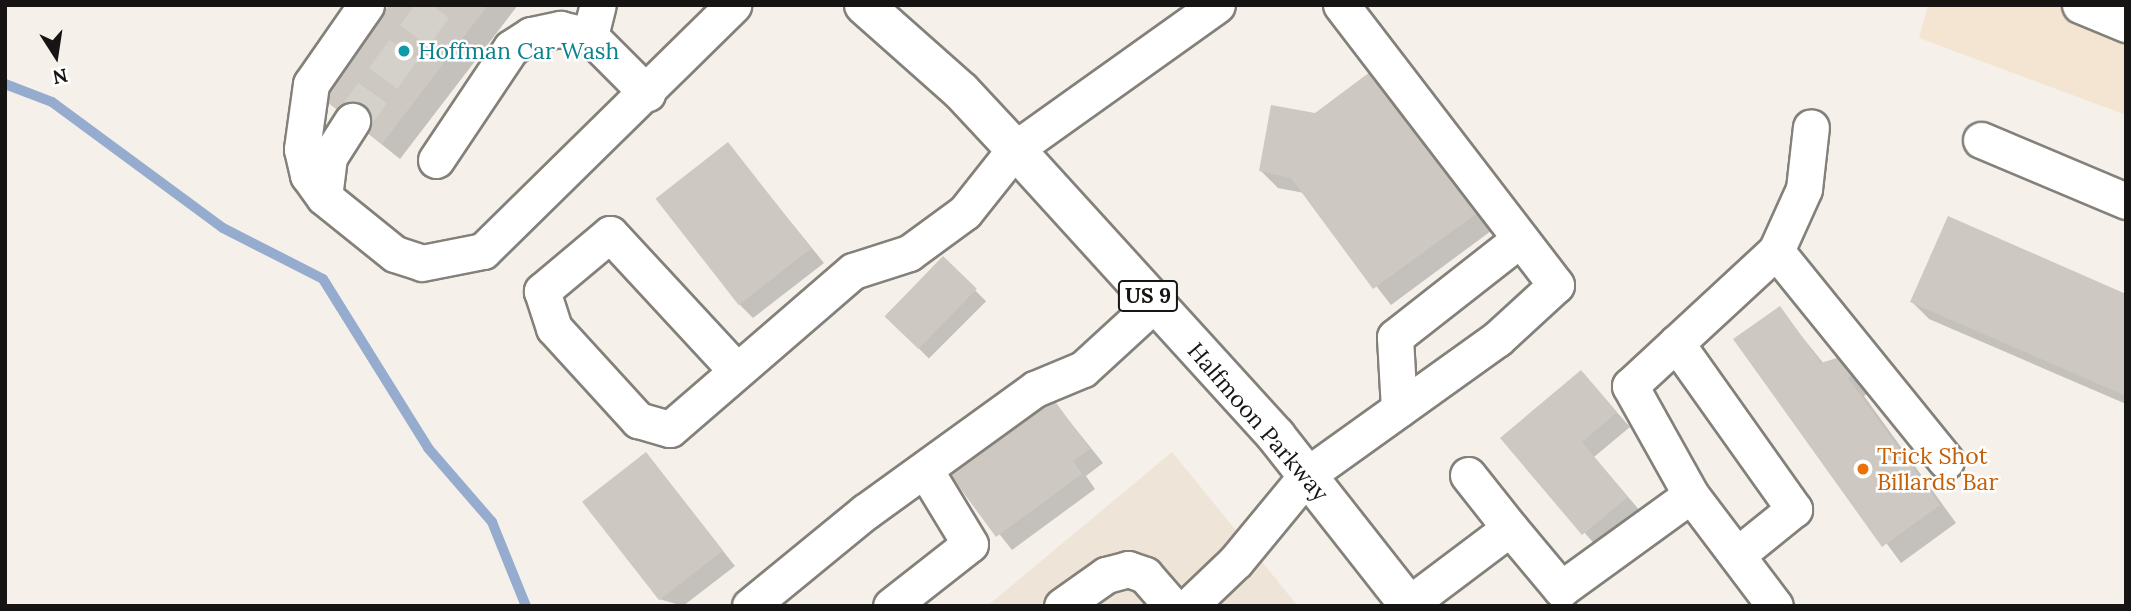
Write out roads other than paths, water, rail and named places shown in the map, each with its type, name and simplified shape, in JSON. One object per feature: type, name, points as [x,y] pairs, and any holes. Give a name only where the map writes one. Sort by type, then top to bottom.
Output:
[{"type":"main road","name":"Halfmoon Parkway","points":[[864,5],[961,91],[1155,303],[1307,475],[1409,605]]},
{"type":"street","points":[[366,5],[311,85],[304,114],[308,175],[324,197],[395,254],[422,263],[452,262],[483,251],[647,93],[733,5]]},
{"type":"street","points":[[735,369],[610,234],[542,291],[554,328],[638,420],[670,429],[735,369],[853,271],[909,253],[965,212],[1015,149],[1217,5]]},
{"type":"street","points":[[1189,606],[1236,561],[1307,475],[1497,339],[1556,285],[1341,5]]},
{"type":"street","points":[[2080,5],[2126,24]]},
{"type":"street","points":[[436,160],[511,48],[560,29],[594,21],[647,93]]},
{"type":"street","points":[[324,197],[329,157],[352,121]]},
{"type":"street","points":[[1775,606],[1691,495],[1630,386],[1776,251],[1804,189],[1811,127]]},
{"type":"street","points":[[1981,140],[2126,201]]},
{"type":"street","points":[[1399,409],[1395,337],[1520,239]]},
{"type":"street","points":[[1776,251],[1946,461]]},
{"type":"street","points":[[750,606],[925,470],[1035,389],[1083,369],[1155,303]]},
{"type":"street","points":[[1676,343],[1794,509],[1737,555]]},
{"type":"street","points":[[891,606],[970,544],[925,470]]},
{"type":"street","points":[[1468,475],[1566,598],[1691,495]]},
{"type":"street","points":[[1409,605],[1510,528]]},
{"type":"street","points":[[1062,606],[1106,575],[1128,569],[1145,575],[1172,606]]},
{"type":"waterway","points":[[5,84],[52,102],[223,228],[323,279],[428,448],[492,522],[526,606]]},
{"type":"tunnel","points":[[352,121],[436,5]]},
{"type":"place","name":"Hoffman Car Wash","points":[[404,51]]},
{"type":"place","name":"Trick Shot Billards Bar","points":[[1863,469]]}]
